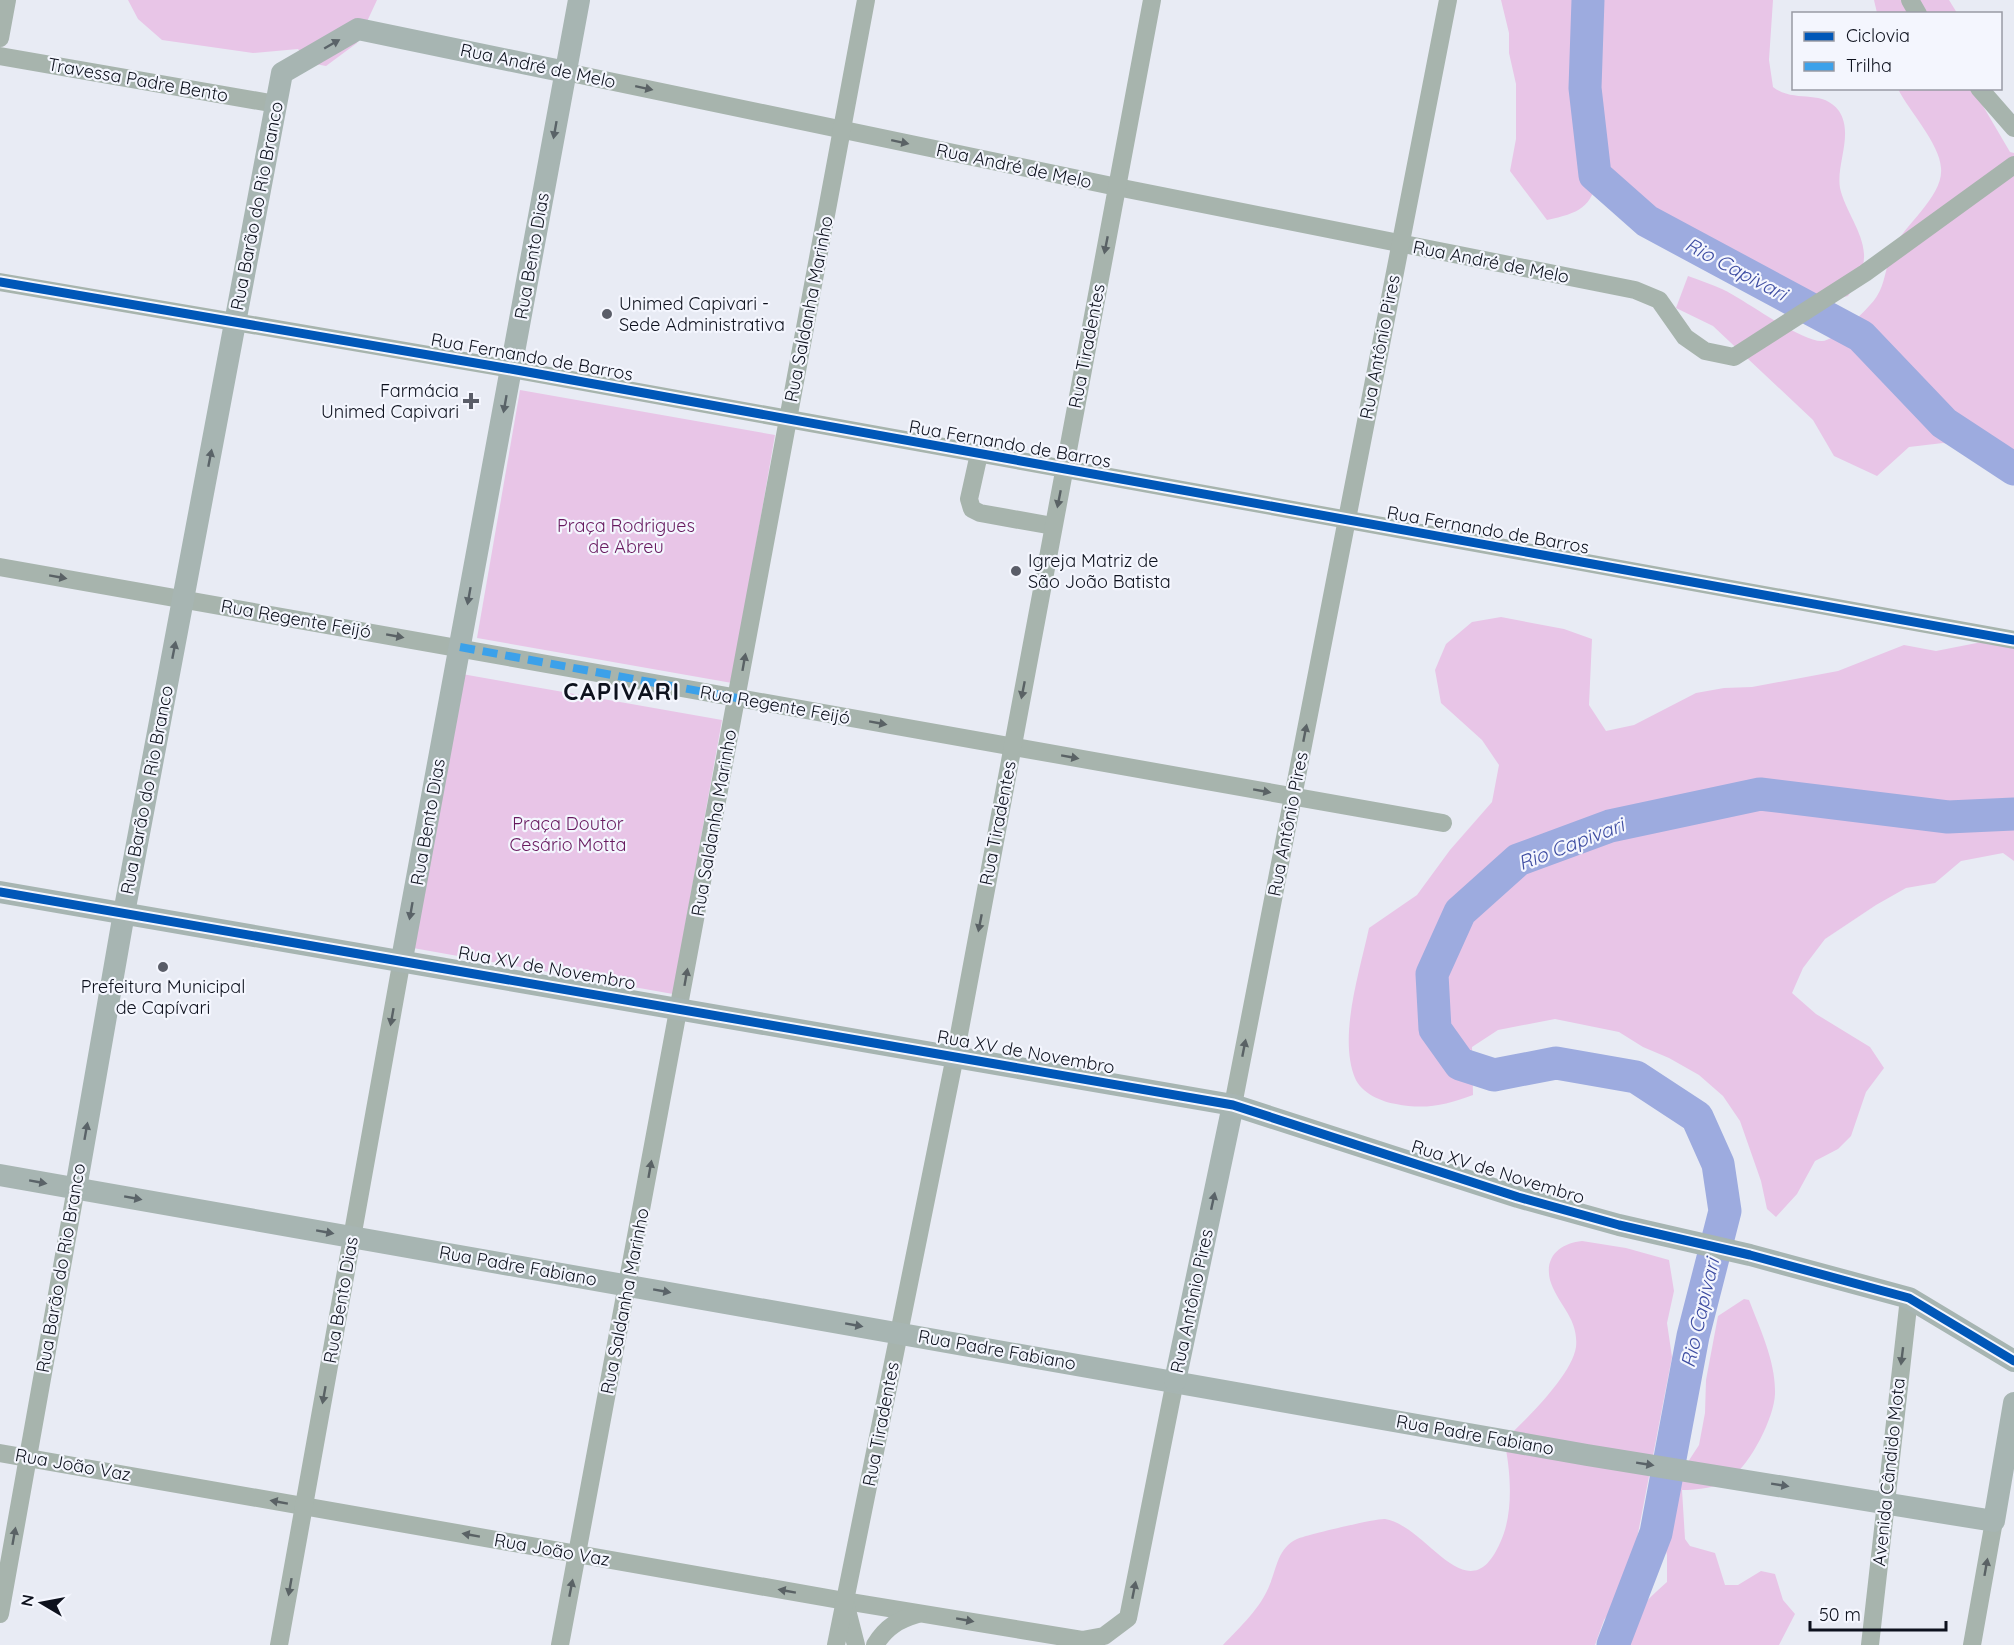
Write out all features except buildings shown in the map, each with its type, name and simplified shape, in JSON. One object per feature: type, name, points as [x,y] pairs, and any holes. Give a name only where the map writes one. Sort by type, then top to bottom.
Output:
[{"type":"main road","name":"Rua Bento Dias","points":[[402,959],[579,0]]},
{"type":"main road","name":"Rua André de Melo","points":[[282,73],[358,29],[566,72]]},
{"type":"main road","name":"Rua Barão do Rio Branco","points":[[76,1188],[124,913],[282,73]]},
{"type":"main road","name":"Rua XV de Novembro","points":[[0,892],[402,959],[1233,1105],[1518,1197],[1619,1225],[1750,1255],[1909,1298],[2014,1360]]},
{"type":"main road","name":"Rua Antônio Pires","points":[[1175,1381],[1233,1105]]},
{"type":"main road","name":"Rua Padre Fabiano","points":[[0,1175],[1587,1455],[1994,1521]]},
{"type":"main road","points":[[1994,1521],[2014,1403]]},
{"type":"street","points":[[0,38],[7,0]]},
{"type":"street","name":"Rua Saldanha Marinho","points":[[560,1645],[866,0]]},
{"type":"street","name":"Rua Tiradentes","points":[[836,1645],[955,1056],[1152,0]]},
{"type":"street","name":"Rua Antônio Pires","points":[[1233,1105],[1448,0]]},
{"type":"street","name":"Travessa Padre Bento","points":[[0,56],[276,104]]},
{"type":"street","name":"Rua André de Melo","points":[[566,72],[1117,187],[1635,290],[1659,300],[1685,337],[1705,351],[1734,357],[1865,273],[2014,165]]},
{"type":"street","points":[[1981,90],[2014,128]]},
{"type":"street","name":"Rua Fernando de Barros","points":[[0,282],[511,369],[1346,522],[2014,640]]},
{"type":"street","points":[[978,454],[969,499],[972,508],[980,513],[1053,526]]},
{"type":"street","name":"Rua Regente Feijó","points":[[0,567],[1443,823]]},
{"type":"street","name":"Rua Bento Dias","points":[[279,1645],[402,959]]},
{"type":"street","name":"Rua Barão do Rio Branco","points":[[0,1614],[76,1188]]},
{"type":"street","name":"Avenida Cândido Mota","points":[[1870,1645],[1909,1298]]},
{"type":"street","name":"Rua Antônio Pires","points":[[1104,1635],[1128,1618],[1175,1381]]},
{"type":"street","name":"Rua João Vaz","points":[[0,1453],[845,1601],[1082,1640],[1104,1635]]},
{"type":"street","points":[[1972,1645],[1994,1521]]},
{"type":"street","points":[[845,1601],[856,1645]]},
{"type":"street","points":[[875,1645],[883,1632],[899,1620],[921,1613]]},
{"type":"green space","points":[[128,0],[377,0],[357,43],[326,66],[310,63],[298,49],[253,53],[162,40],[138,19]]},
{"type":"green space","points":[[1501,0],[1773,0],[1769,60],[1773,87],[1790,95],[1825,100],[1839,111],[1843,120],[1845,139],[1840,169],[1840,188],[1861,237],[1864,254],[1861,271],[1848,296],[1833,300],[1803,298],[1723,263],[1676,231],[1615,174],[1606,170],[1598,175],[1588,202],[1568,215],[1547,220],[1510,171],[1516,139],[1516,84],[1509,53],[1509,33]]},
{"type":"green space","points":[[1874,0],[1949,0],[1956,12],[1877,12]]},
{"type":"green space","points":[[1899,90],[1974,90],[2010,152],[2014,153],[2014,463],[2004,457],[1989,461],[1975,449],[1943,443],[1909,447],[1877,476],[1834,456],[1813,420],[1713,326],[1676,308],[1688,276],[1732,294],[1787,328],[1813,339],[1828,340],[1860,316],[1880,291],[1893,248],[1930,199],[1940,178],[1939,159],[1930,138]]},
{"type":"green space","name":"Praça Rodrigues de Abreu","points":[[520,390],[775,435],[732,683],[477,638]]},
{"type":"green space","points":[[1501,617],[1564,629],[1592,639],[1589,705],[1606,731],[1634,725],[1696,693],[1724,688],[1752,687],[1838,671],[1904,645],[1936,651],[1997,639],[2014,644],[2014,861],[2003,853],[1961,861],[1935,883],[1906,888],[1825,939],[1803,968],[1792,993],[1816,1014],[1870,1047],[1884,1068],[1866,1092],[1851,1136],[1838,1149],[1815,1161],[1797,1194],[1776,1217],[1767,1209],[1761,1181],[1740,1121],[1723,1096],[1699,1075],[1643,1047],[1619,1032],[1555,1019],[1498,1030],[1472,1047],[1473,1095],[1435,1106],[1416,1107],[1390,1103],[1372,1096],[1355,1078],[1350,1061],[1350,1023],[1356,983],[1369,928],[1417,895],[1450,850],[1492,802],[1499,765],[1482,740],[1441,703],[1435,670],[1446,644],[1472,622]]},
{"type":"green space","name":"Praça Doutor Cesário Motta","points":[[462,674],[722,720],[673,994],[413,948]]},
{"type":"green space","points":[[1582,1241],[1626,1248],[1669,1260],[1674,1291],[1667,1323],[1672,1357],[1629,1580],[1622,1595],[1604,1620],[1595,1645],[1223,1645],[1250,1617],[1261,1601],[1286,1547],[1303,1537],[1385,1519],[1401,1525],[1447,1561],[1461,1569],[1475,1571],[1488,1563],[1500,1543],[1508,1519],[1510,1479],[1504,1440],[1535,1410],[1557,1384],[1573,1358],[1576,1347],[1571,1319],[1550,1280],[1552,1257],[1568,1244]]},
{"type":"green space","points":[[1744,1299],[1749,1300],[1770,1358],[1775,1382],[1774,1404],[1760,1439],[1739,1471],[1726,1481],[1714,1486],[1682,1490],[1685,1539],[1690,1546],[1715,1553],[1725,1585],[1738,1585],[1761,1571],[1775,1574],[1783,1600],[1795,1614],[1779,1645],[1627,1645],[1640,1609],[1667,1582],[1667,1555],[1661,1526],[1667,1494],[1699,1445],[1705,1413],[1706,1380],[1718,1316]]},
{"type":"waterway","name":"Rio Capivari","points":[[1588,0],[1585,88],[1595,175],[1647,221],[1861,336],[1944,423],[2014,469]]},
{"type":"waterway","name":"Rio Capivari","points":[[1613,1645],[1656,1533],[1693,1336],[1725,1211],[1718,1164],[1697,1117],[1636,1077],[1556,1063],[1494,1075],[1460,1064],[1435,1029],[1432,974],[1460,912],[1518,860],[1610,826],[1760,794],[1948,817],[2014,814]]},
{"type":"marked path","points":[[460,647],[737,698]]},
{"type":"cycle path","points":[[0,282],[511,369],[2014,640]]},
{"type":"cycle path","points":[[0,892],[1233,1105],[1518,1197],[1619,1225],[1750,1255],[1909,1298],[2014,1361]]},
{"type":"place","name":"Unimed Capivari - Sede Administrativa","points":[[607,314]]},
{"type":"place","name":"Farmácia Unimed Capivari","points":[[471,401]]},
{"type":"place","name":"Igreja Matriz de São João Batista","points":[[1016,571]]},
{"type":"place","name":"Prefeitura Municipal de Capívari","points":[[163,967]]},
{"type":"district","name":"CAPIVARI","points":[[622,692]]}]
